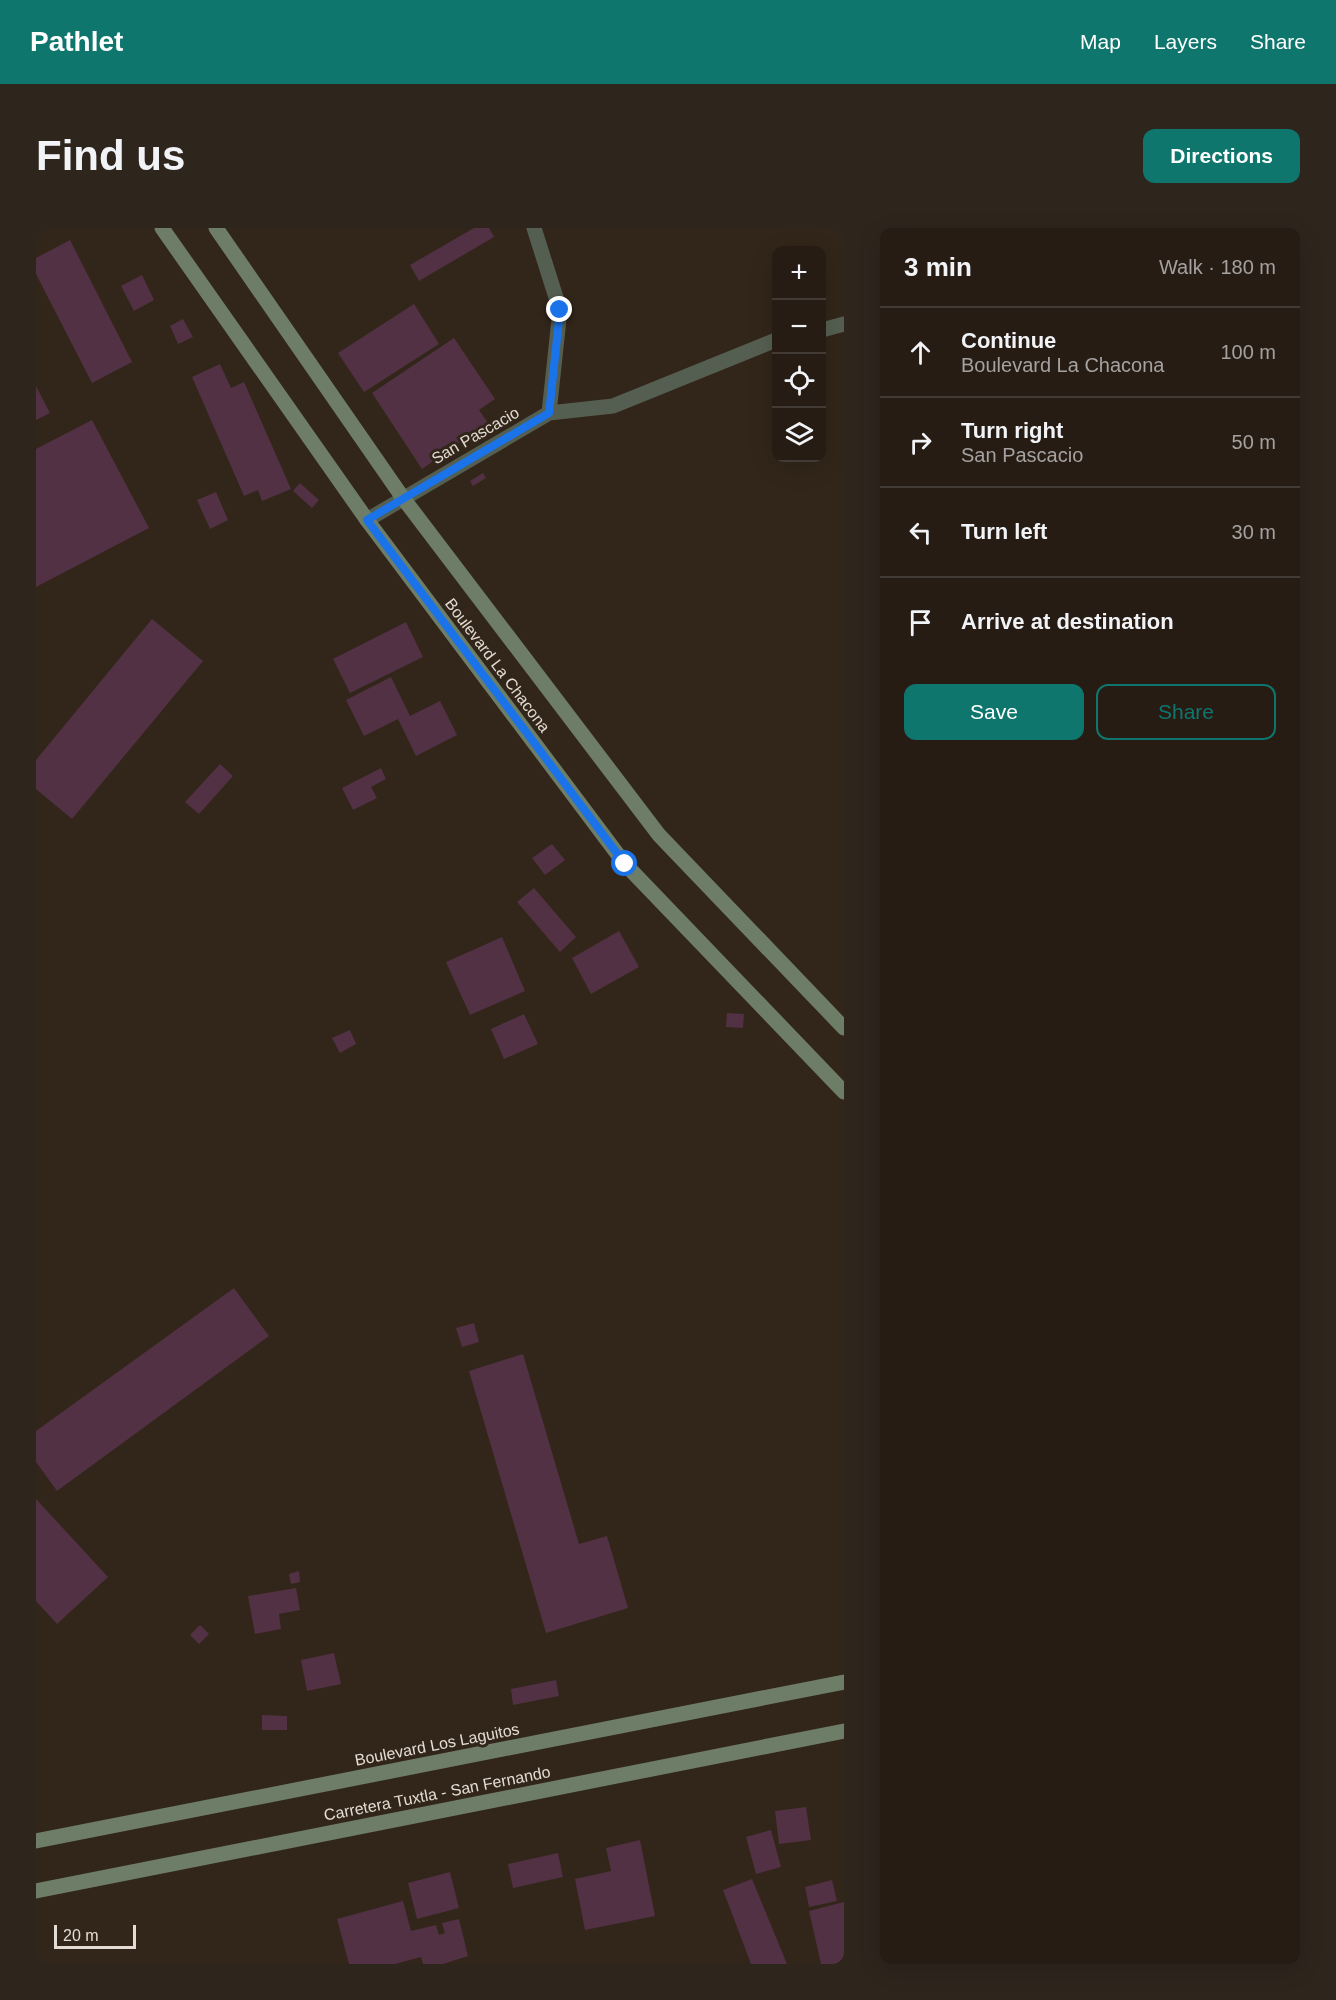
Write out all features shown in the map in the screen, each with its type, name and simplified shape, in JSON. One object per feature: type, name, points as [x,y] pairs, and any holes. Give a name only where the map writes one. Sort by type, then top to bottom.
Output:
[{"type":"main road","name":"Boulevard La Chacona","points":[[162,228],[367,520],[625,864],[844,1092]]},
{"type":"main road","name":"Boulevard La Chacona","points":[[216,228],[403,498],[658,835],[844,1028]]},
{"type":"main road","name":"Boulevard Los Laguitos","points":[[36,1841],[844,1682]]},
{"type":"main road","name":"Carretera Tuxtla - San Fernando","points":[[36,1891],[844,1731]]},
{"type":"street","points":[[534,228],[560,310],[549,413]]},
{"type":"street","points":[[826,329],[844,324]]},
{"type":"street","name":"San Pascacio","points":[[367,520],[549,413],[613,406],[772,342]]},
{"type":"building","points":[[474,228],[489,228],[494,237],[419,281],[410,265]]},
{"type":"building","points":[[70,240],[132,362],[92,383],[36,274],[36,258]]},
{"type":"building","points":[[142,275],[154,300],[134,311],[121,286]]},
{"type":"building","points":[[414,304],[439,344],[364,392],[338,353]]},
{"type":"building","points":[[183,319],[193,337],[178,344],[170,326]]},
{"type":"building","points":[[454,338],[495,399],[479,410],[488,423],[422,469],[372,393]]},
{"type":"building","points":[[220,364],[231,388],[244,382],[291,489],[262,501],[258,490],[244,496],[192,377]]},
{"type":"building","points":[[36,386],[50,413],[36,420]]},
{"type":"building","points":[[92,420],[149,528],[36,587],[36,449]]},
{"type":"building","points":[[483,473],[486,478],[473,486],[470,481]]},
{"type":"building","points":[[300,483],[319,500],[312,508],[293,491]]},
{"type":"building","points":[[216,492],[228,520],[210,529],[197,500]]},
{"type":"building","points":[[152,619],[203,661],[72,819],[36,789],[36,760]]},
{"type":"building","points":[[406,622],[423,657],[350,693],[333,659]]},
{"type":"building","points":[[391,677],[410,716],[440,701],[457,735],[416,756],[398,719],[364,736],[346,700]]},
{"type":"building","points":[[220,764],[233,776],[199,814],[185,802]]},
{"type":"building","points":[[381,768],[386,779],[371,787],[377,798],[353,810],[342,788]]},
{"type":"building","points":[[552,844],[565,860],[545,875],[532,858]]},
{"type":"building","points":[[534,888],[576,937],[560,952],[517,902]]},
{"type":"building","points":[[619,931],[639,967],[591,994],[572,958]]},
{"type":"building","points":[[502,937],[525,991],[470,1015],[446,962]]},
{"type":"building","points":[[727,1013],[744,1014],[743,1028],[726,1027]]},
{"type":"building","points":[[524,1014],[538,1044],[504,1059],[491,1029]]},
{"type":"building","points":[[350,1030],[356,1044],[340,1053],[332,1038]]},
{"type":"building","points":[[234,1288],[269,1336],[57,1491],[36,1462],[36,1431]]},
{"type":"building","points":[[474,1323],[479,1342],[462,1347],[456,1328]]},
{"type":"building","points":[[523,1354],[579,1544],[607,1536],[628,1608],[546,1633],[469,1371]]},
{"type":"building","points":[[36,1499],[108,1577],[57,1624],[36,1601]]},
{"type":"building","points":[[299,1571],[300,1582],[291,1584],[289,1574]]},
{"type":"building","points":[[296,1588],[300,1610],[279,1614],[281,1629],[255,1634],[248,1596]]},
{"type":"building","points":[[200,1625],[209,1634],[199,1644],[190,1635]]},
{"type":"building","points":[[334,1653],[341,1684],[307,1691],[301,1660]]},
{"type":"building","points":[[556,1680],[559,1696],[513,1705],[511,1689]]},
{"type":"building","points":[[262,1715],[287,1716],[287,1730],[262,1730]]},
{"type":"building","points":[[806,1807],[811,1840],[779,1844],[775,1811]]},
{"type":"building","points":[[771,1830],[781,1867],[756,1874],[746,1837]]},
{"type":"building","points":[[640,1840],[655,1916],[585,1930],[575,1879],[611,1871],[606,1848]]},
{"type":"building","points":[[558,1853],[563,1877],[513,1888],[508,1864]]},
{"type":"building","points":[[450,1872],[459,1908],[417,1919],[408,1883]]},
{"type":"building","points":[[752,1879],[787,1964],[751,1964],[723,1890]]},
{"type":"building","points":[[832,1880],[837,1901],[809,1907],[805,1887]]},
{"type":"building","points":[[403,1901],[411,1931],[436,1925],[439,1935],[445,1933],[442,1923],[459,1919],[468,1956],[443,1964],[423,1964],[421,1957],[395,1964],[349,1964],[337,1919]]},
{"type":"building","points":[[844,1902],[844,1964],[821,1964],[809,1911]]},
{"type":"route","points":[[560,310],[549,413],[367,520],[625,864]]}]
